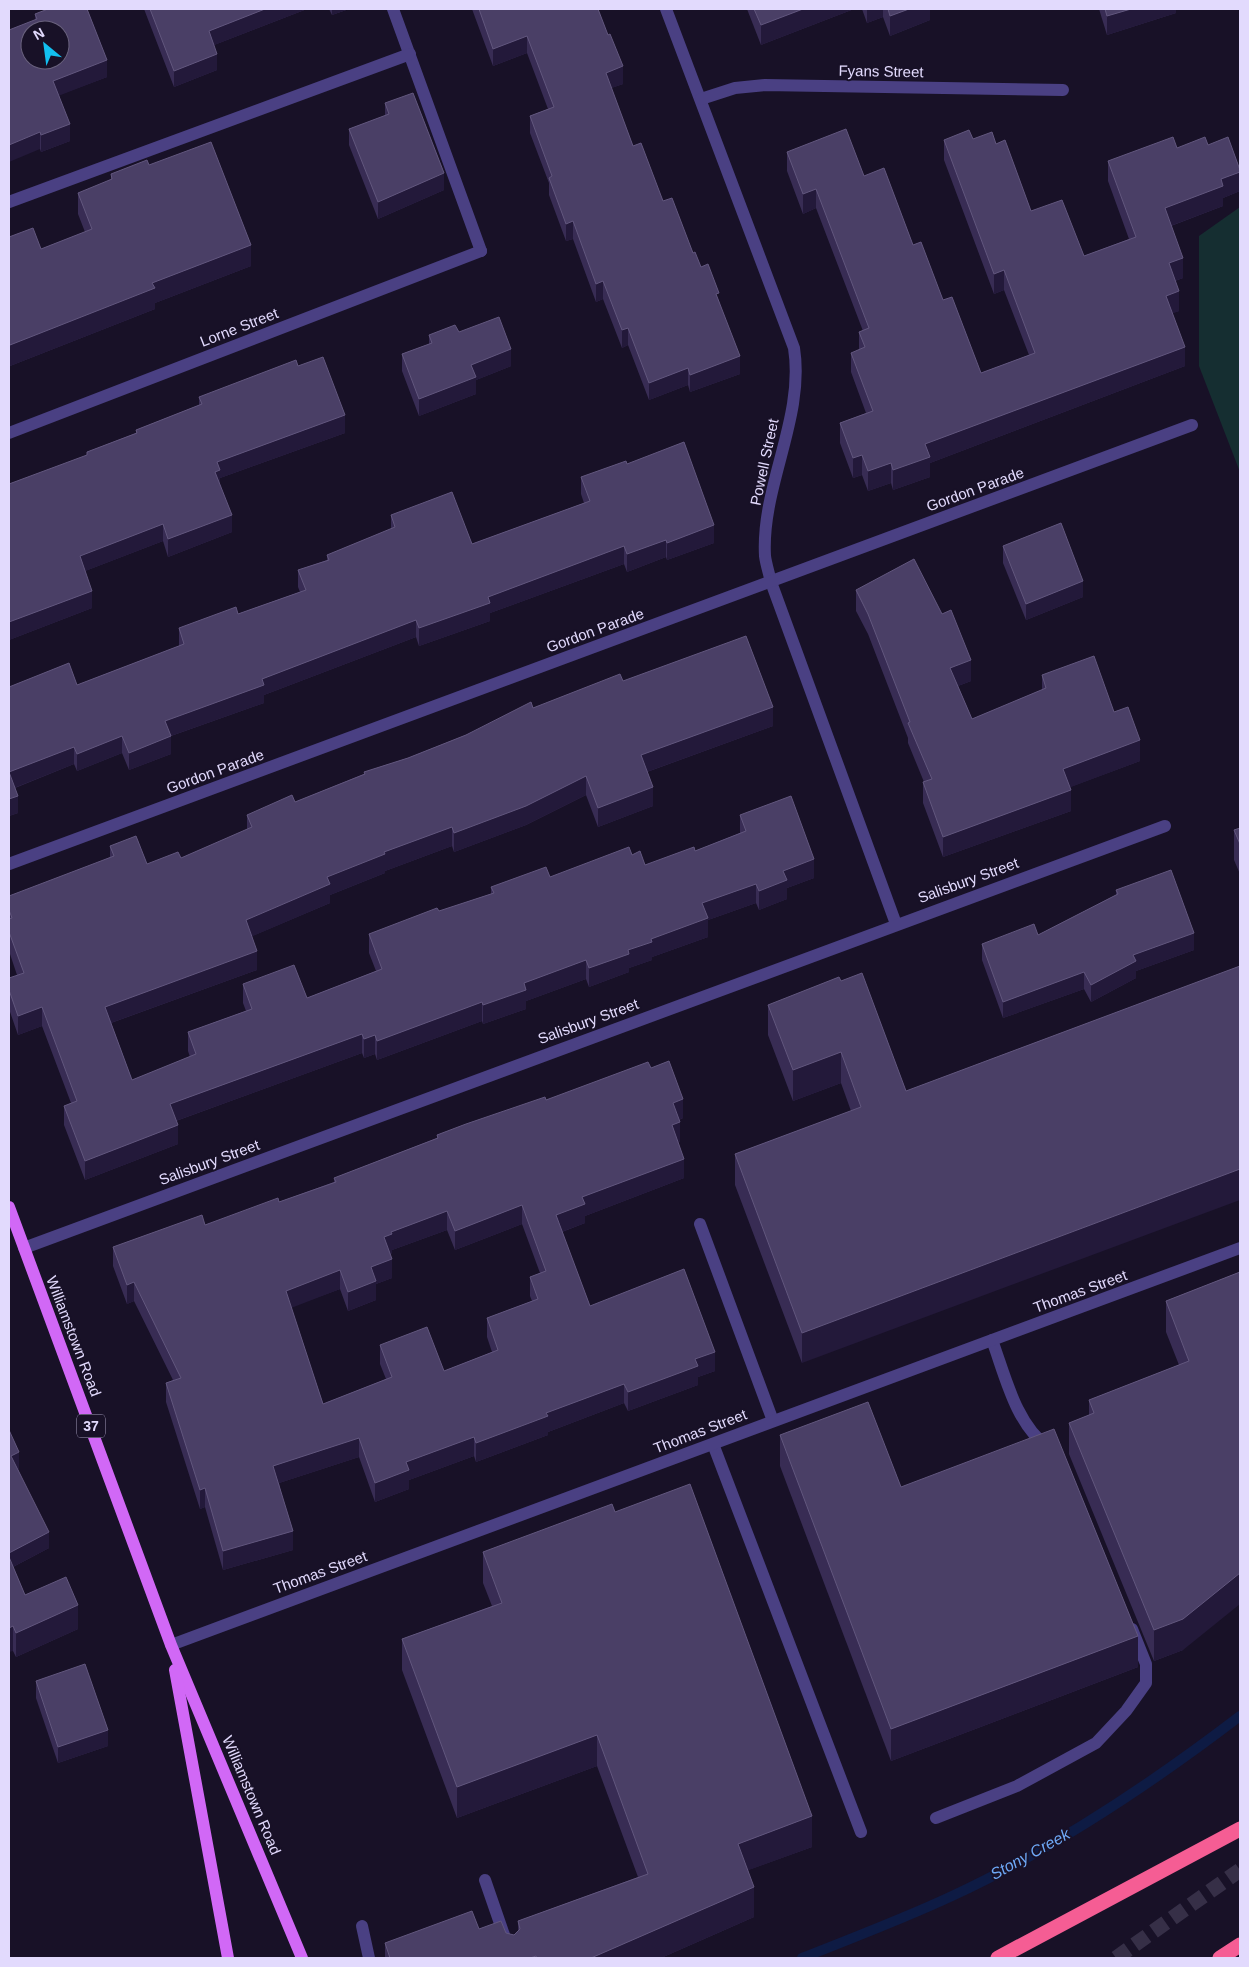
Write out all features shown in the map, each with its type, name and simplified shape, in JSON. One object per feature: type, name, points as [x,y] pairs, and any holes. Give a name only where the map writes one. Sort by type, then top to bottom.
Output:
[{"type":"highway","points":[[998,1958],[1240,1829]]},
{"type":"highway","points":[[1220,1958],[1240,1946]]},
{"type":"main road","name":"Williamstown Road","points":[[9,1207],[171,1645],[302,1958]]},
{"type":"main road","name":"Williamstown Road","points":[[171,1645],[228,1958]]},
{"type":"street","points":[[9,202],[410,54],[393,9]]},
{"type":"street","name":"Powell Street","points":[[666,9],[787,327],[797,366],[795,394],[766,529],[765,558],[771,582],[896,924]]},
{"type":"street","name":"Lorne Street","points":[[9,433],[481,251],[410,54]]},
{"type":"street","name":"Fyans Street","points":[[701,99],[735,88],[765,85],[1063,90]]},
{"type":"street","name":"Gordon Parade","points":[[9,864],[1192,424]]},
{"type":"street","name":"Salisbury Street","points":[[24,1248],[1165,826]]},
{"type":"street","points":[[700,1224],[773,1421]]},
{"type":"street","name":"Thomas Street","points":[[171,1645],[1240,1248]]},
{"type":"street","points":[[992,1340],[1019,1410],[1039,1440],[1061,1455]]},
{"type":"street","points":[[713,1444],[861,1832]]},
{"type":"street","points":[[936,1818],[1017,1786],[1096,1743],[1126,1710],[1146,1683],[1146,1664],[1127,1618]]},
{"type":"street","points":[[484,1880],[512,1958]]},
{"type":"street","points":[[362,1926],[369,1958]]},
{"type":"green space","points":[[1240,207],[1240,472],[1199,366],[1199,236]]},
{"type":"building","points":[[48,9],[87,9],[107,60],[53,81],[70,124],[41,135],[40,132],[9,145],[9,30],[20,26],[20,70],[70,70],[70,20],[34,20],[37,19],[35,14]]},
{"type":"building","points":[[150,9],[265,9],[209,31],[217,54],[174,71]]},
{"type":"building","points":[[479,9],[598,9],[623,66],[606,73],[633,146],[641,143],[663,201],[672,198],[693,253],[695,252],[701,267],[708,264],[719,293],[716,294],[740,356],[690,375],[688,368],[649,383],[628,328],[622,330],[603,281],[596,284],[573,221],[566,224],[549,178],[552,176],[530,116],[554,107],[527,36],[493,49]]},
{"type":"building","points":[[754,9],[803,9],[761,25]]},
{"type":"building","points":[[888,9],[909,9],[890,16]]},
{"type":"building","points":[[1105,9],[1131,9],[1107,16]]},
{"type":"building","points":[[413,93],[444,173],[378,202],[349,129],[389,114],[385,103]]},
{"type":"building","points":[[846,129],[864,176],[884,168],[913,245],[921,242],[943,300],[952,297],[981,373],[1035,353],[1004,270],[994,274],[944,140],[969,130],[973,139],[992,132],[996,144],[1005,140],[1031,211],[1062,200],[1084,256],[1136,237],[1108,161],[1173,137],[1177,148],[1205,137],[1208,145],[1228,137],[1240,172],[1221,179],[1223,186],[1165,208],[1183,258],[1169,263],[1179,291],[1166,296],[1185,347],[925,444],[930,457],[893,470],[891,463],[868,471],[862,455],[853,458],[840,423],[873,411],[851,353],[865,347],[859,332],[869,328],[816,189],[803,194],[787,152]]},
{"type":"building","points":[[211,142],[251,245],[152,283],[155,288],[10,345],[9,237],[33,228],[41,249],[92,229],[78,193],[112,179],[111,174],[147,160],[149,165]]},
{"type":"building","points":[[499,317],[511,349],[471,365],[476,377],[419,399],[402,354],[432,343],[429,335],[455,325],[459,332]]},
{"type":"building","points":[[323,357],[345,415],[217,462],[220,470],[215,472],[232,515],[168,539],[163,524],[80,556],[92,591],[9,622],[9,484],[87,455],[87,452],[137,433],[136,430],[202,404],[199,397],[296,360],[298,366]]},
{"type":"building","points":[[684,442],[714,525],[667,543],[666,540],[627,554],[624,546],[488,597],[490,603],[419,628],[416,620],[262,679],[264,685],[165,721],[171,736],[129,753],[122,736],[77,754],[74,747],[9,772],[9,687],[69,663],[77,685],[184,644],[179,628],[236,607],[238,614],[306,590],[298,570],[329,560],[327,555],[395,527],[391,515],[452,492],[472,544],[590,501],[581,477],[626,461],[627,464]]},
{"type":"building","points":[[1061,523],[1083,581],[1026,604],[1003,546]]},
{"type":"building","points":[[914,559],[942,614],[951,610],[971,660],[950,668],[972,719],[1046,688],[1042,675],[1094,656],[1114,712],[1128,707],[1140,740],[1063,769],[1071,790],[943,837],[923,782],[932,779],[908,723],[910,722],[868,614],[856,590]]},
{"type":"building","points":[[746,636],[773,707],[641,755],[653,787],[598,808],[586,776],[526,806],[454,833],[452,827],[384,852],[385,854],[327,877],[330,884],[246,920],[257,951],[105,1007],[132,1080],[196,1054],[188,1032],[252,1009],[243,984],[294,965],[307,998],[382,969],[369,934],[437,908],[439,911],[494,893],[491,887],[546,867],[550,877],[629,847],[632,855],[640,851],[645,865],[694,847],[695,851],[746,831],[740,815],[791,796],[814,859],[783,871],[787,880],[759,891],[756,884],[702,903],[708,918],[651,939],[652,942],[628,950],[629,954],[589,968],[586,960],[524,983],[526,990],[483,1005],[482,1002],[377,1041],[375,1035],[364,1039],[362,1034],[170,1104],[178,1125],[85,1161],[64,1106],[77,1101],[42,1007],[18,1016],[9,990],[9,978],[24,973],[9,932],[9,919],[12,918],[9,910],[9,896],[114,856],[110,846],[136,836],[147,864],[178,852],[181,858],[252,827],[247,815],[292,795],[295,802],[365,774],[364,772],[408,758],[466,735],[531,702],[533,708],[620,674],[623,681]]},
{"type":"building","points":[[9,772],[18,796],[9,799]]},
{"type":"building","points":[[1240,828],[1240,844],[1234,830]]},
{"type":"building","points":[[1171,870],[1194,933],[1133,955],[1136,961],[1091,985],[1084,972],[1003,1002],[982,944],[1034,924],[1038,935],[1118,894],[1116,890]]},
{"type":"building","points":[[1240,966],[1240,1169],[802,1333],[735,1154],[861,1107],[841,1052],[793,1070],[768,1005],[839,977],[841,981],[862,973],[906,1091]]},
{"type":"building","points":[[669,1061],[683,1099],[673,1103],[680,1122],[672,1125],[684,1159],[582,1197],[585,1204],[556,1215],[590,1306],[684,1269],[715,1352],[695,1359],[698,1366],[628,1392],[624,1384],[546,1413],[548,1416],[476,1443],[474,1437],[406,1462],[409,1470],[375,1483],[359,1438],[273,1466],[293,1531],[223,1551],[205,1488],[200,1490],[166,1383],[181,1378],[134,1282],[127,1285],[113,1247],[202,1215],[205,1225],[278,1198],[279,1202],[336,1182],[334,1178],[438,1138],[437,1135],[466,1124],[545,1097],[546,1100],[648,1062],[651,1068]],"holes":[[[522,1205],[546,1271],[530,1277],[538,1299],[487,1318],[498,1350],[444,1371],[427,1327],[380,1345],[392,1377],[323,1404],[286,1291],[340,1270],[348,1292],[376,1281],[371,1267],[392,1259],[384,1237],[392,1234],[391,1232],[447,1211],[455,1231]]]},
{"type":"building","points":[[1240,1272],[1240,1573],[1183,1619],[1154,1630],[1069,1423],[1094,1413],[1089,1400],[1189,1361],[1166,1301]]},
{"type":"building","points":[[868,1402],[901,1487],[1054,1429],[1138,1636],[891,1729],[780,1435]]},
{"type":"building","points":[[9,1430],[19,1452],[11,1456],[49,1532],[9,1553]]},
{"type":"building","points":[[690,1484],[812,1816],[738,1844],[754,1887],[591,1958],[537,1958],[536,1956],[530,1958],[390,1958],[385,1943],[472,1911],[479,1929],[501,1921],[506,1933],[514,1935],[520,1929],[518,1921],[648,1874],[597,1735],[457,1787],[402,1639],[502,1603],[483,1552],[612,1504],[615,1512]]},
{"type":"building","points":[[9,1557],[25,1595],[66,1577],[78,1605],[16,1633],[13,1626],[9,1628]]},
{"type":"building","points":[[85,1664],[108,1730],[58,1747],[36,1681]]},
{"type":"waterway","name":"Stony Creek","points":[[802,1958],[934,1904],[1028,1858],[1137,1790],[1240,1716]]},
{"type":"tunnel","points":[[1116,1958],[1240,1870]]}]
